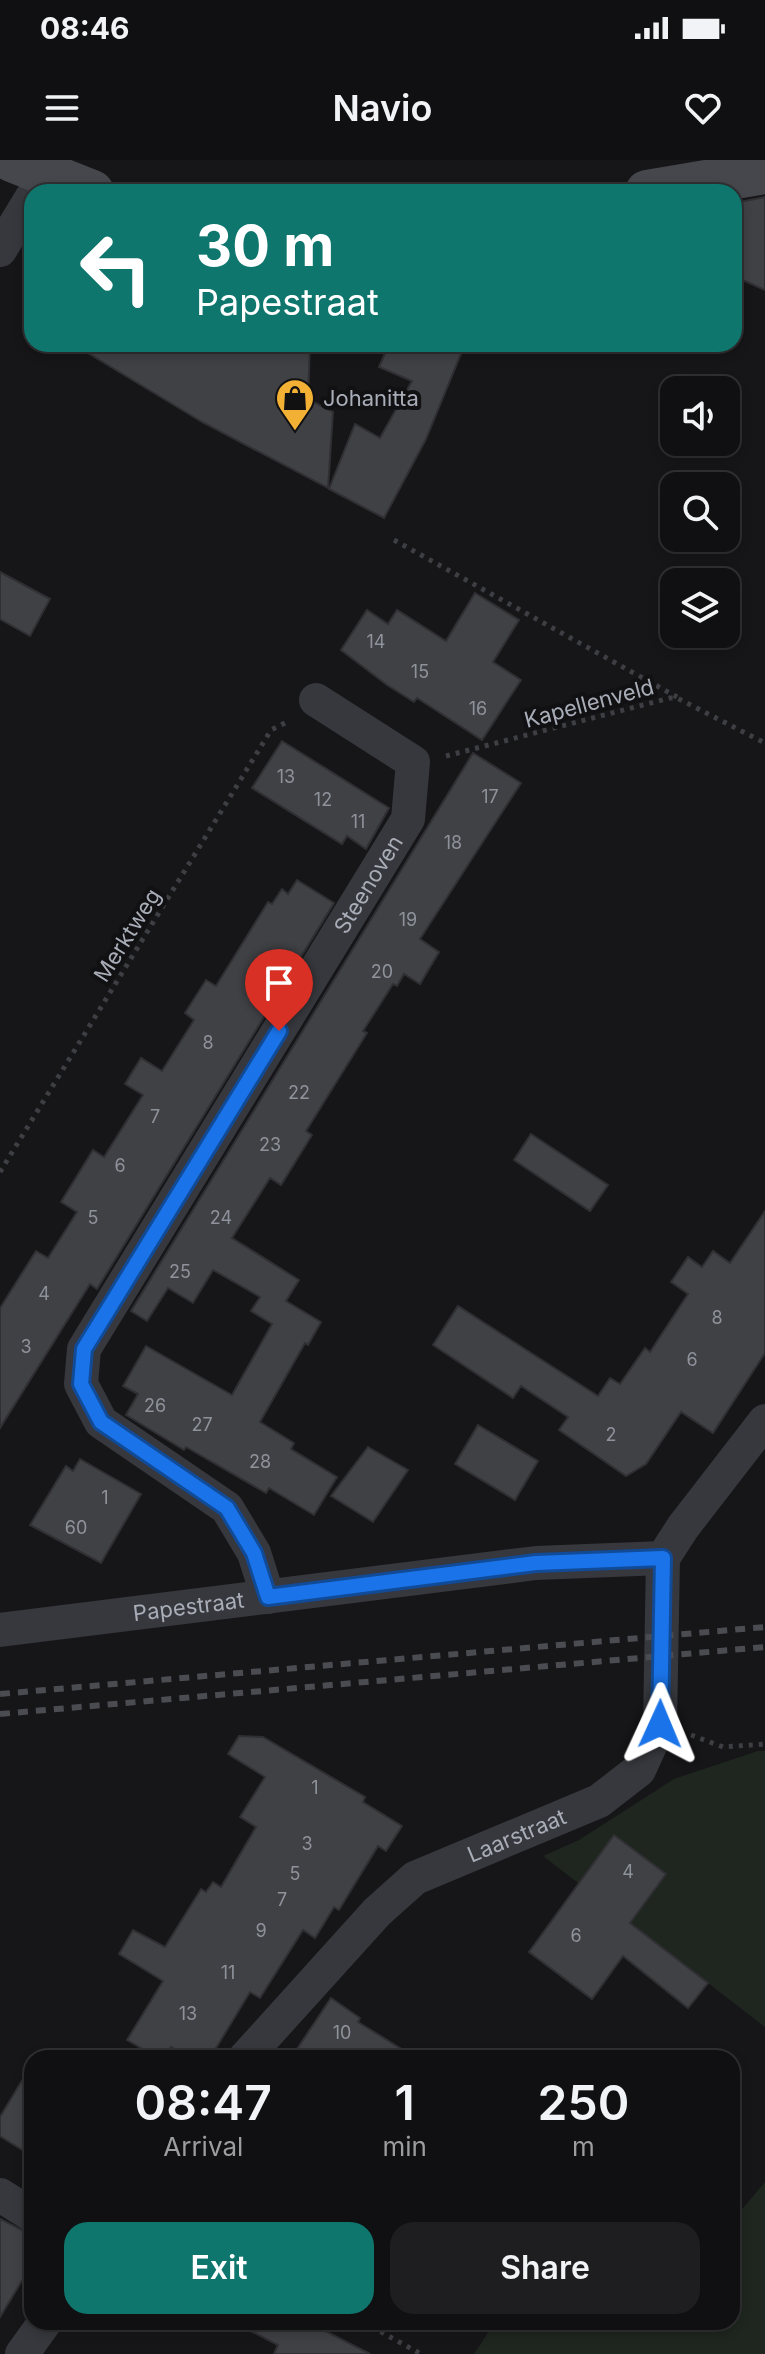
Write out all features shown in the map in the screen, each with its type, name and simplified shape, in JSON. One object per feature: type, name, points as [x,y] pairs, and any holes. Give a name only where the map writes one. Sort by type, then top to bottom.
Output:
[{"type":"street","points":[[694,184],[765,172]]},
{"type":"street","points":[[36,177],[62,184]]},
{"type":"street","points":[[0,250],[24,201]]},
{"type":"street","points":[[316,700],[413,762]]},
{"type":"street","name":"Steenoven","points":[[268,1597],[254,1553],[227,1508],[101,1422],[81,1384],[84,1349],[408,819],[413,762]]},
{"type":"street","points":[[663,1558],[683,1527],[765,1421]]},
{"type":"street","name":"Papestraat","points":[[0,1630],[536,1563],[663,1558]]},
{"type":"street","name":"Laarstraat","points":[[252,2050],[377,1912],[415,1878],[599,1801],[639,1770],[660,1724],[663,1558]]},
{"type":"street","points":[[0,2195],[24,2210]]},
{"type":"street","points":[[22,2354],[39,2330]]},
{"type":"path","points":[[394,540],[677,698]]},
{"type":"path","name":"Kapellenveld","points":[[413,762],[677,698],[765,743]]},
{"type":"path","name":"Merktweg","points":[[0,1172],[271,730],[288,722]]},
{"type":"path","points":[[660,1724],[723,1747],[765,1744]]},
{"type":"path","points":[[378,2330],[421,2354]]},
{"type":"shaded area","points":[[765,1751],[765,2027],[543,1856],[579,1840],[674,1779]]},
{"type":"shaded area","points":[[765,2182],[765,2354],[474,2354],[490,2330],[740,2330],[740,2212]]},
{"type":"building","points":[[765,197],[765,290],[742,280],[742,201]]},
{"type":"building","name":"Johanitta","points":[[86,352],[310,352],[308,399],[333,412],[328,488],[202,422]]},
{"type":"building","points":[[386,352],[462,352],[426,439],[384,518],[329,489],[355,424],[380,438],[412,381],[379,367]]},
{"type":"building","points":[[0,572],[50,599],[30,636],[0,619]]},
{"type":"building","points":[[475,593],[519,620],[493,662],[521,680],[482,740],[417,698],[414,702],[387,685],[341,650],[367,610],[388,624],[397,610],[446,641]]},
{"type":"building","points":[[282,741],[389,808],[366,849],[347,836],[342,844],[252,788]]},
{"type":"building","points":[[473,753],[521,783],[420,939],[439,952],[420,984],[404,974],[397,986],[393,984],[363,1031],[367,1033],[306,1131],[312,1135],[281,1185],[270,1178],[232,1238],[299,1280],[286,1301],[321,1322],[308,1345],[305,1343],[260,1422],[294,1443],[291,1449],[337,1477],[314,1515],[269,1488],[266,1493],[186,1447],[184,1450],[126,1415],[138,1394],[123,1386],[146,1346],[232,1395],[272,1324],[251,1311],[260,1297],[213,1270],[193,1303],[168,1288],[147,1321],[131,1311]]},
{"type":"building","points":[[297,880],[334,903],[97,1289],[90,1284],[0,1428],[0,1308],[36,1251],[48,1258],[77,1212],[61,1202],[93,1150],[104,1157],[143,1095],[125,1084],[141,1058],[162,1071],[194,1020],[185,1013],[206,980],[216,986],[268,902],[272,904],[282,889],[288,894]]},
{"type":"building","points":[[531,1134],[608,1185],[590,1211],[514,1160]]},
{"type":"building","points":[[765,1211],[765,1353],[713,1433],[681,1412],[646,1464],[626,1476],[559,1430],[568,1417],[521,1386],[513,1398],[433,1345],[458,1306],[598,1396],[610,1378],[620,1384],[645,1348],[650,1352],[688,1294],[671,1282],[688,1257],[702,1267],[713,1251],[730,1263]]},
{"type":"building","points":[[478,1425],[538,1461],[515,1500],[455,1464]]},
{"type":"building","points":[[368,1447],[408,1470],[373,1522],[331,1496]]},
{"type":"building","points":[[80,1459],[141,1494],[101,1563],[30,1525],[66,1466],[73,1471]]},
{"type":"building","points":[[239,1736],[263,1737],[365,1797],[363,1802],[402,1826],[386,1851],[378,1846],[339,1910],[334,1907],[315,1938],[303,1930],[260,1998],[250,1992],[215,2050],[176,2050],[171,2047],[169,2050],[144,2050],[127,2040],[163,1981],[119,1954],[133,1930],[165,1947],[201,1889],[206,1892],[213,1882],[221,1887],[256,1827],[240,1817],[265,1777],[228,1754]]},
{"type":"building","points":[[614,1835],[666,1874],[630,1923],[708,1983],[688,2008],[623,1956],[592,1999],[529,1952]]},
{"type":"building","points":[[331,1998],[360,2018],[358,2022],[403,2050],[296,2050]]},
{"type":"building","points":[[24,2077],[24,2151],[0,2136],[0,2117]]},
{"type":"building","points":[[0,2219],[24,2231],[24,2277],[0,2317]]},
{"type":"building","points":[[249,2330],[324,2330],[370,2354],[274,2354],[278,2345]]},
{"type":"railway","points":[[0,1694],[765,1627]]},
{"type":"railway","points":[[0,1714],[765,1647]]},
{"type":"place","name":"Johanitta","points":[[295,432]]},
{"type":"route","points":[[279,1031],[84,1349],[81,1384],[101,1422],[227,1508],[254,1553],[268,1597],[536,1563],[663,1558],[660,1724]]}]
